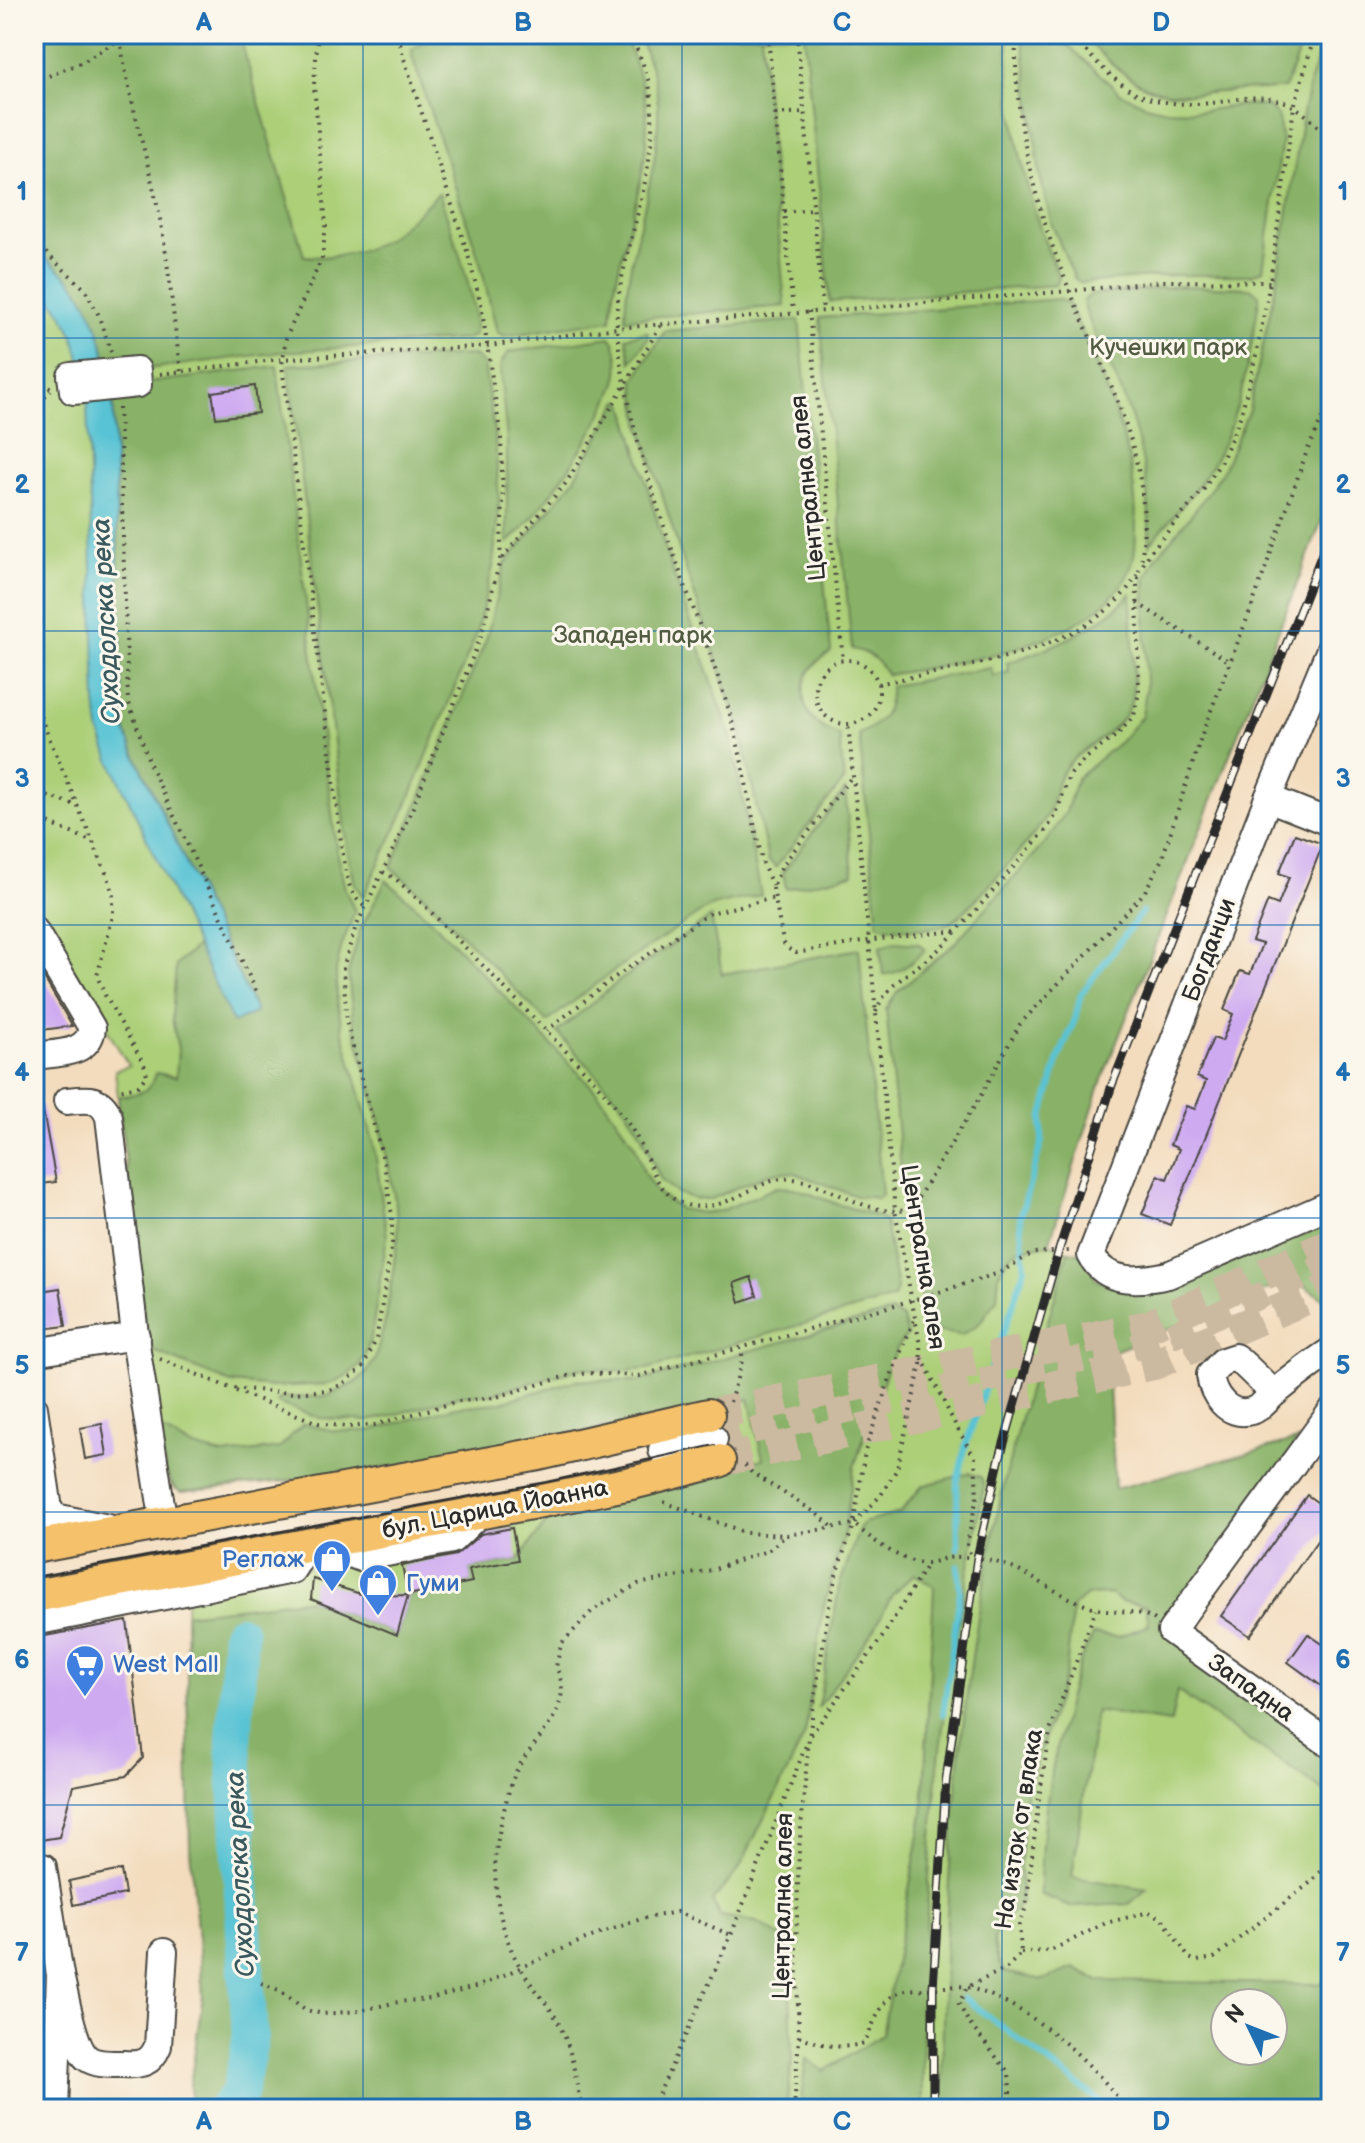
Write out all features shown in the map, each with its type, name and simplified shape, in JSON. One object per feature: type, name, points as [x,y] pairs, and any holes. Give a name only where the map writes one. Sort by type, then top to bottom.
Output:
[{"type":"main road","name":"бул. Царица Йоанна","points":[[34,1547],[539,1454],[723,1436]]},
{"type":"main road","name":"бул. Царица Йоанна","points":[[34,1596],[636,1482],[723,1436]]},
{"type":"street","name":"Богданци","points":[[1091,1255],[1268,798],[1331,647]]},
{"type":"street","points":[[1268,798],[1331,823]]},
{"type":"street","points":[[34,930],[92,1028],[89,1040],[83,1047],[34,1056]]},
{"type":"street","points":[[67,1101],[87,1098],[101,1103],[109,1117],[136,1344],[164,1524]]},
{"type":"street","points":[[1091,1255],[1096,1264],[1114,1276],[1128,1281],[1148,1280],[1168,1275],[1331,1204]]},
{"type":"street","points":[[34,1352],[136,1344]]},
{"type":"street","points":[[1275,1393],[1331,1351]]},
{"type":"street","points":[[34,1408],[46,1485],[42,1518],[124,1531]]},
{"type":"street","points":[[1171,1631],[1331,1412]]},
{"type":"street","points":[[662,1450],[723,1436]]},
{"type":"street","points":[[34,1622],[292,1570],[314,1544]]},
{"type":"street","points":[[140,1601],[184,1568]]},
{"type":"street","name":"Западна","points":[[1171,1631],[1331,1745]]},
{"type":"street","points":[[43,1867],[60,1975],[79,2046],[88,2059],[140,2065],[153,2059],[158,2046],[164,1952]]},
{"type":"street","points":[[55,2109],[60,1975]]},
{"type":"path","points":[[34,82],[83,62],[120,39],[136,34]]},
{"type":"path","points":[[318,34],[314,84],[326,226],[322,258],[286,338],[282,359],[342,850],[351,890],[357,901],[366,907]]},
{"type":"path","points":[[230,1388],[294,1393],[329,1390],[343,1384],[363,1367],[376,1340],[392,1243],[392,1216],[384,1163],[347,1025],[342,983],[346,952],[411,812],[481,636],[500,560],[503,501],[501,438],[489,346],[473,272],[396,34]]},
{"type":"path","points":[[400,43],[418,34]]},
{"type":"path","points":[[631,34],[648,77],[652,140],[647,174],[621,281],[617,328],[635,429],[736,735],[783,942],[791,951],[801,953],[956,931]]},
{"type":"path","points":[[768,34],[793,312]]},
{"type":"path","points":[[797,34],[823,310]]},
{"type":"path","points":[[876,1014],[893,986],[939,949],[1046,830],[1056,815],[1069,776],[1134,716],[1139,692],[1137,603],[1143,536],[1142,494],[1131,436],[1109,377],[1070,291],[1033,183],[1017,80],[1016,34]]},
{"type":"path","points":[[1069,34],[1130,90],[1152,99],[1191,103],[1250,97],[1282,101],[1294,107],[1331,138]]},
{"type":"path","points":[[878,684],[1004,658],[1059,638],[1107,610],[1126,591],[1151,551],[1204,489],[1223,458],[1241,415],[1249,384],[1270,282],[1294,107],[1315,34]]},
{"type":"path","points":[[120,39],[160,220],[176,318],[181,372]]},
{"type":"path","points":[[775,114],[805,112]]},
{"type":"path","points":[[784,212],[814,209]]},
{"type":"path","points":[[34,242],[85,289],[98,314],[114,359]]},
{"type":"path","points":[[138,377],[282,359],[489,346],[617,328],[793,312],[1165,284],[1270,282]]},
{"type":"path","name":"Централна алея","points":[[809,311],[843,661]]},
{"type":"path","points":[[500,560],[566,483],[662,323]]},
{"type":"path","points":[[34,381],[54,389],[34,409]]},
{"type":"path","points":[[383,872],[413,894],[611,1101],[642,1148],[660,1187],[675,1199],[693,1206],[707,1207],[727,1203],[777,1180],[793,1179],[851,1201],[895,1210],[911,1209],[1020,1024],[1144,893],[1162,859],[1203,731],[1307,451],[1331,400]]},
{"type":"path","points":[[119,403],[128,700],[151,767],[258,995]]},
{"type":"path","points":[[1137,603],[1230,662]]},
{"type":"path","points":[[843,661],[861,664],[874,675],[878,684],[877,703],[873,711],[866,718],[848,724],[830,719],[822,713],[815,695],[815,685],[826,669],[843,661]]},
{"type":"path","points":[[34,702],[109,880],[114,905],[98,966],[100,985],[144,1064],[147,1075],[138,1086],[114,1091],[101,1103]]},
{"type":"path","name":"Централна алея","points":[[794,2109],[799,2036],[796,1911],[809,1737],[833,1586],[854,1524],[881,1495],[897,1469],[921,1355],[895,1210],[848,724]]},
{"type":"path","points":[[773,888],[781,867],[853,775]]},
{"type":"path","points":[[40,794],[79,806]]},
{"type":"path","points":[[34,817],[93,842]]},
{"type":"path","points":[[546,1031],[615,977],[710,913],[774,898]]},
{"type":"path","points":[[136,1344],[307,1420],[333,1426],[362,1427],[460,1401],[493,1398],[567,1376],[602,1373],[639,1376],[911,1301],[999,1273],[1033,1253],[1059,1250],[1091,1255]]},
{"type":"path","points":[[854,1524],[865,1451],[915,1318]]},
{"type":"path","points":[[741,1348],[742,1361],[723,1436],[752,1473],[816,1513],[834,1528]]},
{"type":"path","points":[[921,1355],[975,1458],[977,1497],[967,1544],[971,1557]]},
{"type":"path","points":[[636,1482],[656,1498],[746,1533],[787,1535],[854,1524]]},
{"type":"path","points":[[854,1524],[908,1559],[928,1563],[971,1557],[1003,1564],[1067,1598],[1096,1608],[1147,1614],[1171,1631]]},
{"type":"path","points":[[581,2109],[574,2063],[560,2025],[520,1969],[510,1947],[499,1909],[495,1862],[515,1775],[562,1704],[563,1680],[556,1667],[561,1644],[593,1610],[638,1584],[712,1570],[767,1551],[787,1535]]},
{"type":"path","points":[[652,2109],[731,1935],[809,1737],[883,1636],[928,1563]]},
{"type":"path","name":"На изток от влака","points":[[967,1987],[1007,1968],[1021,1953],[1019,1924],[1026,1907],[1050,1731],[1096,1608]]},
{"type":"path","points":[[1021,1953],[1052,1950],[1106,1923],[1149,1912],[1162,1918],[1189,1958],[1197,1961],[1214,1958],[1311,1882],[1331,1861]]},
{"type":"path","points":[[261,1983],[279,1990],[306,2010],[323,2014],[358,2011],[430,1999],[479,1986],[583,1940],[627,1924],[677,1912],[731,1935]]},
{"type":"path","points":[[967,1987],[959,2004],[969,2023],[1009,2073],[1011,2109]]},
{"type":"path","points":[[799,2036],[844,2049],[865,2043],[885,2003],[896,1993],[967,1987],[1022,2010],[1076,2054],[1112,2089],[1127,2109]]},
{"type":"green space","name":"Западен парк","points":[[34,34],[1331,34],[1331,497],[1101,1082],[1049,1243],[1068,1251],[1091,1255],[1109,1389],[1115,1489],[1171,1631],[1331,1745],[1331,2109],[192,2109],[190,2086],[203,1995],[190,1848],[186,1596],[720,1468],[708,1415],[314,1478],[182,1492],[172,1487],[167,1479],[143,1315],[115,1070],[129,1066],[34,909]]},
{"type":"green space","points":[[34,34],[239,34],[304,256],[346,254],[377,245],[439,193],[473,307],[474,335],[467,339],[282,352],[138,370],[139,384],[277,366],[337,854],[345,889],[355,911],[336,971],[337,999],[342,1030],[374,1144],[387,1237],[371,1337],[365,1355],[357,1368],[329,1384],[272,1387],[231,1383],[148,1349],[118,1097],[147,1089],[156,1073],[176,1077],[178,1049],[172,1019],[176,965],[197,946],[233,1022],[256,1012],[123,723],[113,400],[61,271],[34,249]]},
{"type":"green space","points":[[437,34],[624,34],[645,99],[647,127],[640,183],[614,293],[611,320],[504,336],[497,332],[480,262],[412,56],[412,49]]},
{"type":"green space","points":[[638,34],[761,34],[785,306],[625,319],[631,265],[649,186],[657,132],[656,87]]},
{"type":"green space","points":[[804,34],[1008,34],[1015,128],[1028,189],[1059,278],[1056,285],[830,302]]},
{"type":"green space","points":[[1022,34],[1056,34],[1120,93],[1145,105],[1167,110],[1202,111],[1250,104],[1268,107],[1278,116],[1282,141],[1263,270],[1251,275],[1175,275],[1082,283],[1075,279],[1052,225],[1040,176]]},
{"type":"green space","points":[[1081,34],[1305,34],[1285,88],[1189,94],[1169,93],[1136,82]]},
{"type":"green space","points":[[1326,34],[1331,34],[1331,497],[1101,1082],[1049,1244],[1018,1250],[1008,1258],[999,1273],[997,1299],[977,1326],[961,1335],[927,1330],[905,1211],[886,1009],[897,992],[953,945],[1045,843],[1066,812],[1077,778],[1121,741],[1142,716],[1146,690],[1145,579],[1157,556],[1201,503],[1223,470],[1249,410],[1277,280],[1303,114],[1310,80]]},
{"type":"green space","name":"Кучешки парк","points":[[1180,286],[1250,288],[1259,295],[1259,301],[1244,380],[1226,438],[1202,480],[1149,545],[1147,486],[1140,448],[1122,393],[1083,301],[1090,295]]},
{"type":"green space","points":[[1059,299],[1069,304],[1104,383],[1123,437],[1130,465],[1136,523],[1134,553],[1128,574],[1105,603],[1049,636],[982,657],[887,675],[873,658],[852,649],[820,318]]},
{"type":"green space","points":[[799,320],[831,652],[809,672],[804,684],[804,697],[814,720],[824,729],[839,735],[844,780],[776,867],[768,860],[740,728],[641,427],[634,380],[665,331]]},
{"type":"green space","points":[[647,332],[649,337],[631,362],[626,337]]},
{"type":"green space","points":[[610,337],[617,350],[618,373],[601,416],[553,491],[507,543],[507,440],[501,363],[509,352]]},
{"type":"green space","points":[[473,355],[484,364],[495,438],[499,502],[493,566],[476,635],[406,807],[363,897],[355,884],[347,849],[288,365]]},
{"type":"green space","points":[[619,401],[624,404],[667,555],[730,733],[761,895],[702,911],[612,972],[547,1022],[423,895],[391,868],[486,640],[505,564],[574,480]]},
{"type":"green space","points":[[1131,594],[1133,683],[1130,705],[1117,725],[1069,763],[1059,778],[1050,809],[1042,823],[1002,872],[950,923],[925,929],[878,924],[859,734],[883,716],[889,702],[890,686],[991,668],[993,676],[1009,672],[1007,663],[1057,644],[1089,627]]},
{"type":"green space","points":[[845,790],[853,874],[786,889],[783,872]]},
{"type":"green space","points":[[386,880],[427,916],[597,1092],[635,1146],[644,1172],[656,1192],[680,1209],[703,1213],[721,1211],[777,1187],[795,1188],[877,1216],[885,1221],[897,1289],[894,1298],[647,1369],[582,1368],[491,1394],[461,1395],[367,1421],[320,1418],[279,1404],[277,1401],[280,1398],[328,1396],[355,1383],[375,1359],[386,1318],[398,1236],[396,1205],[380,1121],[354,1027],[348,973],[360,930]]},
{"type":"green space","points":[[711,917],[722,974],[859,949],[882,1195],[879,1198],[856,1196],[795,1173],[782,1172],[768,1174],[711,1199],[695,1199],[677,1193],[661,1180],[639,1130],[619,1100],[557,1032],[619,981]]},
{"type":"green space","points":[[894,942],[919,944],[925,950],[900,970],[883,974],[880,947]]},
{"type":"green space","points":[[1331,1216],[1331,1304],[1294,1279],[1107,1354],[1115,1489],[1298,1440],[1171,1631],[1331,1745],[1331,1796],[1177,1691],[1171,1722],[1096,1711],[1072,1877],[1147,1889],[1129,1904],[1072,1907],[1040,1894],[1041,1850],[1049,1786],[1068,1699],[1079,1666],[1094,1634],[1118,1637],[1149,1625],[1146,1606],[1121,1602],[1111,1594],[1086,1595],[1073,1606],[1066,1672],[1026,1795],[1020,1861],[1021,1903],[999,1927],[994,1941],[995,1950],[1004,1972],[1043,1980],[1074,1968],[1098,1981],[1320,1984],[1331,1978],[1331,2109],[942,2109],[945,1961],[954,1813],[971,1666],[996,1520],[1068,1251],[1091,1255],[1095,1279],[1129,1293],[1167,1288]]},
{"type":"green space","points":[[891,1312],[903,1318],[907,1335],[887,1370],[854,1467],[844,1534],[823,1610],[805,1735],[738,1871],[712,1901],[721,1916],[756,1922],[789,1941],[792,2062],[786,2109],[192,2109],[190,2086],[203,1995],[190,1848],[186,1614],[311,1599],[397,1635],[408,1595],[471,1582],[469,1569],[518,1560],[559,1506],[763,1459],[749,1399],[445,1459],[314,1478],[181,1492],[166,1473],[160,1429],[191,1446],[223,1455],[279,1448],[303,1424],[335,1431],[369,1431],[455,1407],[498,1403],[577,1380],[640,1381]]},
{"type":"green space","points":[[969,1473],[981,1477],[984,1486],[952,1662],[938,1768],[926,1938],[923,2109],[800,2109],[806,2058],[824,2071],[882,2035],[923,1814],[934,1587],[914,1574],[892,1595],[875,1628],[818,1708],[839,1587],[863,1523],[900,1513],[922,1486]]},
{"type":"water","points":[[34,249],[65,274],[80,292],[102,344],[113,400],[123,723],[256,1012],[233,1023],[109,758],[99,729],[85,383],[78,351],[66,321],[34,282]]},
{"type":"building","points":[[255,386],[258,413],[216,418],[212,392]]},
{"type":"building","points":[[1295,834],[1323,844],[1170,1225],[1142,1214],[1158,1175],[1167,1179],[1179,1149],[1170,1145],[1186,1106],[1195,1109],[1206,1081],[1197,1077],[1213,1038],[1222,1041],[1233,1014],[1224,1010],[1240,971],[1250,974],[1262,944],[1252,941],[1268,901],[1278,905],[1289,877],[1279,873]]},
{"type":"building","points":[[34,961],[72,1026],[34,1031]]},
{"type":"building","points":[[42,1105],[56,1182],[34,1185],[34,1106]]},
{"type":"building","points":[[751,1277],[757,1296],[740,1302],[734,1283]]},
{"type":"building","points":[[60,1288],[66,1326],[34,1330],[34,1292]]},
{"type":"building","points":[[102,1424],[107,1455],[85,1459],[80,1428]]},
{"type":"building","points":[[1307,1495],[1331,1512],[1331,1521],[1250,1636],[1221,1616]]},
{"type":"building","points":[[512,1528],[518,1560],[469,1569],[472,1582],[408,1595],[402,1566],[456,1555],[481,1534]]},
{"type":"building","name":"Гуми","points":[[313,1579],[367,1596],[408,1595],[397,1635],[311,1599]]},
{"type":"building","name":"West Mall","points":[[127,1621],[143,1758],[126,1776],[73,1786],[59,1837],[34,1841],[34,1638]]},
{"type":"building","points":[[1308,1634],[1331,1650],[1331,1693],[1288,1662]]},
{"type":"building","points":[[121,1870],[125,1894],[73,1905],[69,1881]]},
{"type":"waterway","points":[[958,1549],[957,1483],[965,1448],[1025,1268],[1020,1218],[1042,1141],[1042,1119],[1059,1058],[1075,1019],[1081,994],[1142,912]]},
{"type":"waterway","points":[[943,1714],[960,1592],[958,1566]]},
{"type":"waterway","name":"Суходолска река","points":[[225,2109],[239,2094],[250,2041],[234,1744],[240,1633]]},
{"type":"waterway","points":[[964,1998],[1110,2109]]},
{"type":"tunnel","points":[[708,1415],[1149,1326],[1331,1244]]},
{"type":"tunnel","points":[[714,1439],[1141,1346],[1175,1334],[1331,1264]]},
{"type":"tunnel","points":[[719,1461],[1154,1364],[1331,1288]]},
{"type":"tram line","points":[[34,1577],[546,1482],[715,1445]]},
{"type":"railway","points":[[933,2109],[933,1988],[946,1780],[977,1558],[999,1461],[1059,1250],[1112,1085],[1331,531]]},
{"type":"place","name":"Реглаж","points":[[332,1593]]},
{"type":"place","name":"Гуми","points":[[378,1617]]},
{"type":"place","name":"West Mall","points":[[85,1698]]}]
